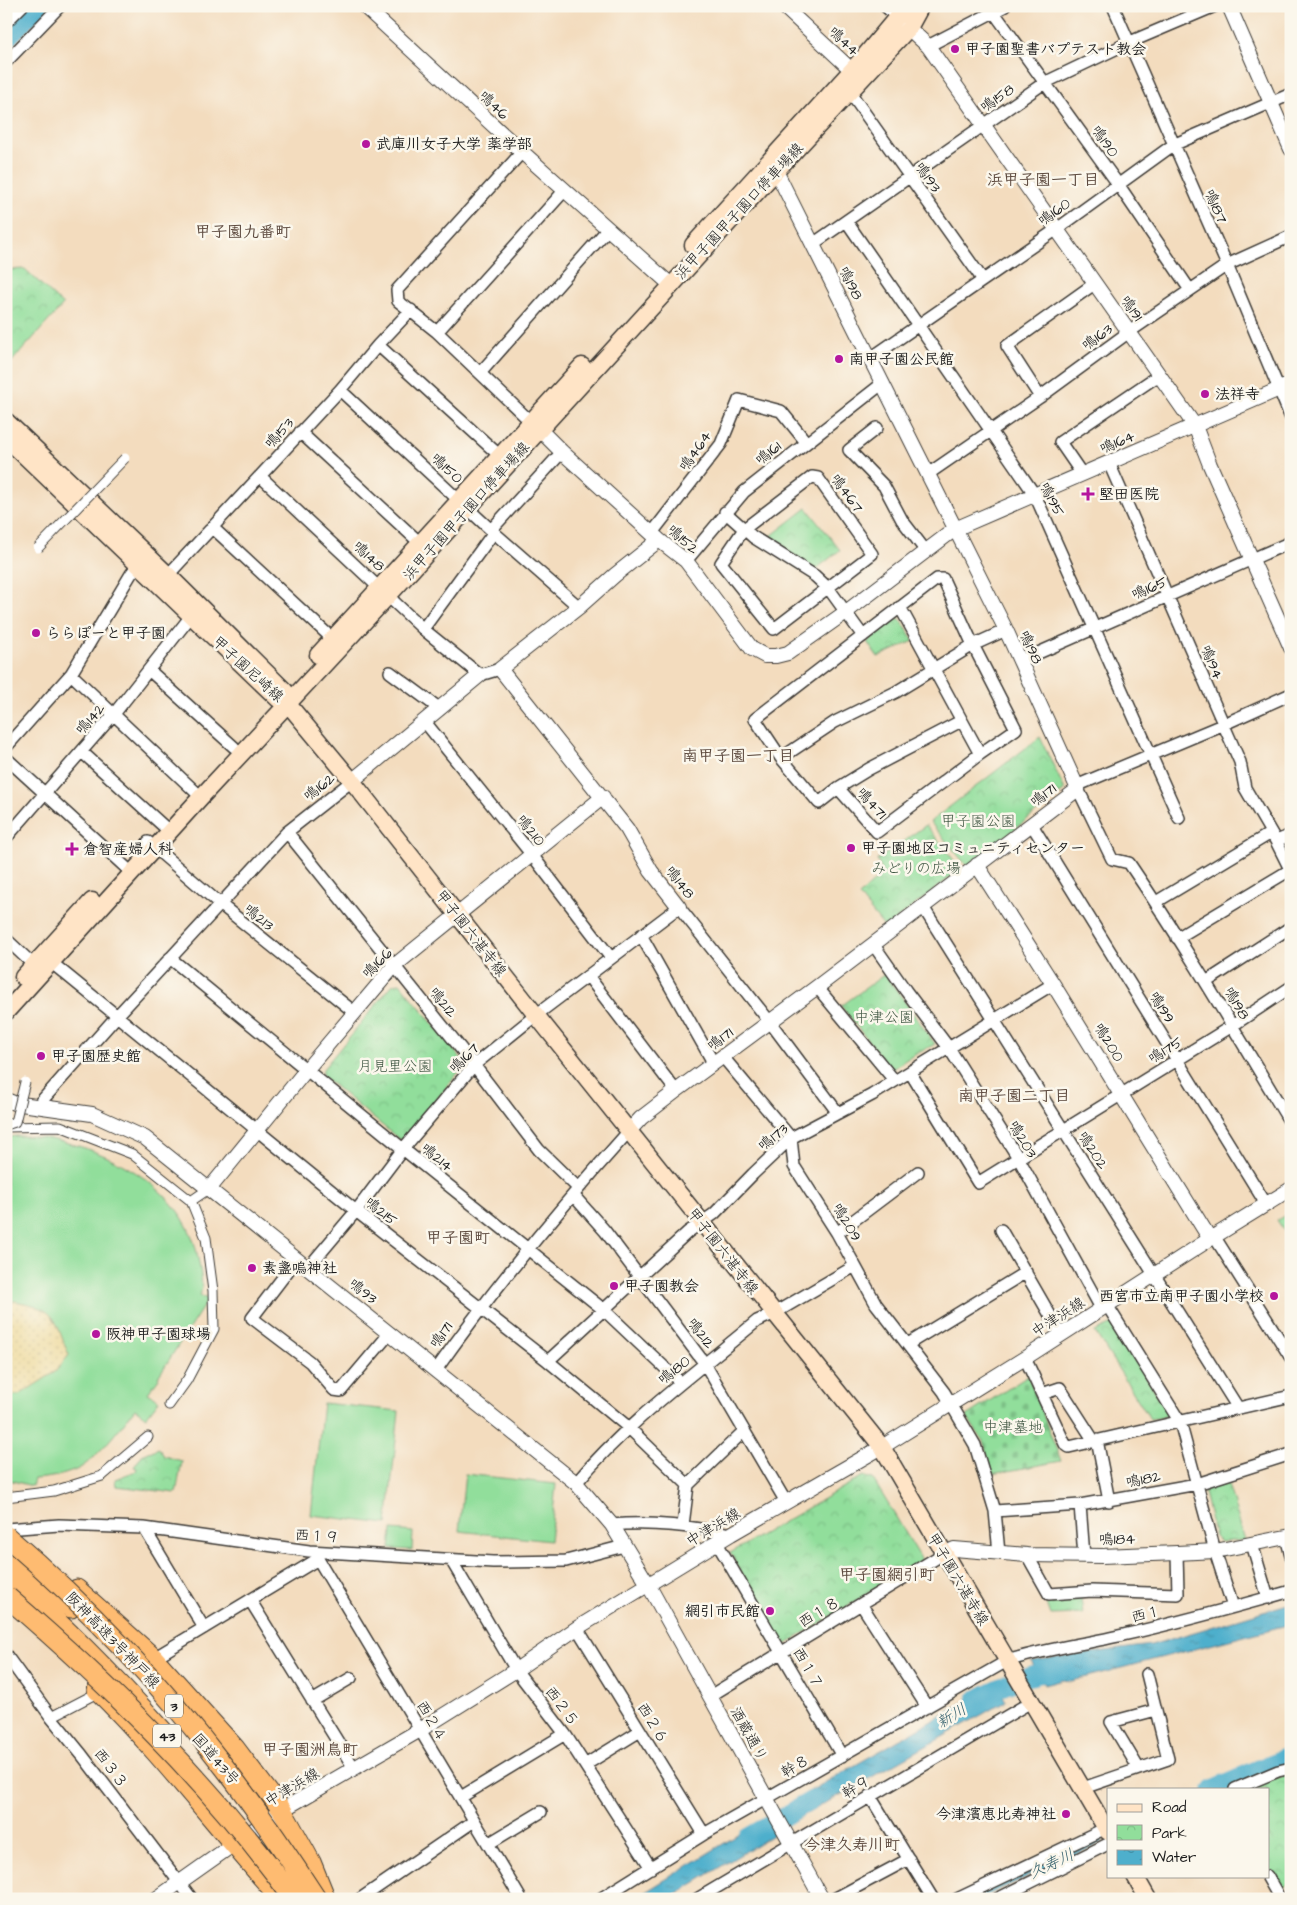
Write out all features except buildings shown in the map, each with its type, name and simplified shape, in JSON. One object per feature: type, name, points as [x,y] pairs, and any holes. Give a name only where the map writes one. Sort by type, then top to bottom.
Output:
[{"type":"highway","points":[[6,1530],[65,1578],[154,1658],[236,1748],[275,1815],[311,1862],[326,1899]]},
{"type":"highway","name":"阪神高速3号神戸線","points":[[6,1536],[91,1615],[194,1728],[254,1807],[316,1899]]},
{"type":"highway","name":"国道43号","points":[[6,1551],[21,1587],[87,1622],[138,1672],[275,1815],[321,1899]]},
{"type":"highway","name":"国道43号","points":[[6,1576],[21,1587],[80,1643],[144,1709],[249,1833],[293,1899]]},
{"type":"highway","name":"3","points":[[21,1587],[90,1670],[158,1737],[244,1834],[293,1899]]},
{"type":"highway","points":[[6,1606],[99,1692],[157,1755],[281,1899]]},
{"type":"main road","name":"浜甲子園甲子園口停車場線","points":[[6,1012],[42,967],[284,698],[384,592],[856,75],[900,14],[921,6]]},
{"type":"main road","name":"浜甲子園甲子園口停車場線","points":[[771,167],[849,91],[856,75]]},
{"type":"main road","name":"甲子園尼崎線","points":[[6,421],[168,575],[284,698]]},
{"type":"main road","name":"浜甲子園甲子園口停車場線","points":[[384,592],[420,543],[464,504],[500,456],[536,426]]},
{"type":"main road","name":"甲子園尼崎線","points":[[6,438],[191,616],[284,698]]},
{"type":"main road","name":"浜甲子園甲子園口停車場線","points":[[198,793],[234,746],[284,698]]},
{"type":"main road","name":"甲子園六湛寺線","points":[[284,698],[352,781],[701,1224],[882,1447],[1083,1788],[1107,1833]]},
{"type":"main road","name":"浜甲子園甲子園口停車場線","points":[[6,996],[42,967]]},
{"type":"main road","points":[[1136,1878],[1148,1899]]},
{"type":"street","points":[[6,22],[22,6]]},
{"type":"street","points":[[6,62],[60,6]]},
{"type":"street","name":"鳴46","points":[[364,6],[522,152],[667,282]]},
{"type":"street","name":"鳴44","points":[[783,6],[856,75]]},
{"type":"street","points":[[928,46],[1005,6]]},
{"type":"street","name":"鳴187","points":[[1113,6],[1173,145],[1284,387],[1291,418]]},
{"type":"street","name":"鳴158","points":[[813,244],[1044,83],[1130,42],[1215,6]]},
{"type":"street","points":[[1230,6],[1291,149]]},
{"type":"street","name":"鳴190","points":[[993,12],[1118,184],[1190,290]]},
{"type":"street","name":"鳴191","points":[[900,14],[928,46],[1195,426],[1291,648]]},
{"type":"street","name":"鳴193","points":[[849,91],[908,177],[983,280]]},
{"type":"street","name":"鳴160","points":[[871,358],[1057,230],[1173,145],[1291,94]]},
{"type":"street","name":"鳴152","points":[[522,152],[397,290],[398,301],[412,310],[437,332],[481,372],[562,452],[686,561],[752,649],[765,656],[788,653],[846,612],[955,529]]},
{"type":"street","name":"鳴198","points":[[771,167],[871,358],[1006,630],[1077,788],[1112,859],[1129,863],[1156,902],[1291,1124]]},
{"type":"street","points":[[437,332],[565,190]]},
{"type":"street","name":"鳴195","points":[[847,222],[917,326],[1035,494],[1179,818]]},
{"type":"street","points":[[481,372],[608,229]]},
{"type":"street","name":"鳴163","points":[[928,474],[1040,397],[1128,332],[1227,265],[1291,236]]},
{"type":"street","points":[[1040,397],[1007,346],[1094,284]]},
{"type":"street","name":"鳴153","points":[[168,575],[412,310]]},
{"type":"street","points":[[378,345],[500,456]]},
{"type":"street","points":[[1082,474],[1060,442],[1159,375]]},
{"type":"street","name":"鳴161","points":[[686,561],[725,512],[744,492],[883,383]]},
{"type":"street","name":"鳴164","points":[[955,529],[1284,387]]},
{"type":"street","name":"鳴150","points":[[340,390],[492,531],[579,607]]},
{"type":"street","name":"鳴464","points":[[656,536],[721,444],[739,400],[781,411],[806,442]]},
{"type":"street","points":[[877,428],[849,450],[884,486],[902,520],[925,550]]},
{"type":"street","points":[[300,432],[420,543]]},
{"type":"street","points":[[423,629],[492,531],[562,452]]},
{"type":"street","points":[[38,548],[124,458]]},
{"type":"street","name":"鳴194","points":[[1109,463],[1222,725],[1240,762],[1245,788],[1274,837],[1291,871]]},
{"type":"street","name":"鳴148","points":[[260,476],[423,629],[480,675]]},
{"type":"street","name":"鳴467","points":[[744,530],[812,477],[818,478],[872,554],[828,589]]},
{"type":"street","points":[[725,512],[753,537],[815,576],[828,589],[863,636]]},
{"type":"street","points":[[212,527],[337,643]]},
{"type":"street","points":[[744,530],[721,563],[774,629],[828,589]]},
{"type":"street","name":"鳴162","points":[[38,1105],[117,1016],[287,832],[425,722],[480,675],[500,669],[579,607],[656,536]]},
{"type":"street","name":"鳴165","points":[[1020,661],[1291,542]]},
{"type":"street","points":[[6,747],[71,674],[130,574],[138,566]]},
{"type":"street","name":"鳴471","points":[[938,579],[943,579],[973,645],[1016,729],[877,832],[838,788],[819,803],[781,758],[755,720],[900,607],[938,579]]},
{"type":"street","points":[[900,607],[980,754]]},
{"type":"street","name":"鳴142","points":[[6,838],[114,714],[191,616]]},
{"type":"street","points":[[781,758],[835,722],[896,692],[973,645],[1006,630]]},
{"type":"street","name":"鳴148","points":[[500,669],[628,829],[651,872],[770,1022],[838,1113]]},
{"type":"street","points":[[149,670],[234,746]]},
{"type":"street","points":[[390,672],[440,709]]},
{"type":"street","points":[[71,674],[198,793]]},
{"type":"street","name":"鳴171","points":[[436,1370],[480,1308],[527,1249],[641,1118],[923,907],[976,865],[1032,825],[1077,788],[1291,694]]},
{"type":"street","points":[[838,788],[869,769],[961,721]]},
{"type":"street","name":"鳴210","points":[[425,722],[612,958]]},
{"type":"street","points":[[82,752],[167,829]]},
{"type":"street","points":[[6,758],[129,870]]},
{"type":"street","name":"鳴166","points":[[210,1188],[394,966],[603,798]]},
{"type":"street","name":"鳴199","points":[[1032,825],[1266,1204]]},
{"type":"street","name":"鳴212","points":[[287,832],[474,1065],[539,1150],[576,1191],[606,1231],[705,1364],[786,1502]]},
{"type":"street","points":[[1156,902],[1274,837],[1291,835]]},
{"type":"street","name":"鳴213","points":[[151,846],[354,1012]]},
{"type":"street","name":"鳴200","points":[[976,865],[1054,984],[1212,1237]]},
{"type":"street","points":[[1177,938],[1291,871]]},
{"type":"street","name":"鳴167","points":[[308,1268],[356,1211],[403,1149],[474,1065],[536,1015],[679,907]]},
{"type":"street","name":"鳴202","points":[[923,907],[992,1020],[1155,1274],[1238,1408]]},
{"type":"street","points":[[1206,982],[1291,927]]},
{"type":"street","points":[[642,935],[719,1060],[791,1138]]},
{"type":"street","name":"鳴215","points":[[6,938],[42,967],[117,1016],[356,1211],[548,1361],[628,1427],[688,1485]]},
{"type":"street","name":"鳴203","points":[[873,944],[949,1048],[1019,1159],[1104,1306],[1180,1422],[1215,1551],[1233,1607]]},
{"type":"street","name":"鳴214","points":[[170,958],[403,1149],[604,1310],[681,1383]]},
{"type":"street","points":[[588,976],[676,1091]]},
{"type":"street","name":"鳴173","points":[[548,1361],[688,1232],[714,1214],[791,1138],[910,1072],[992,1020],[1054,984]]},
{"type":"street","points":[[817,987],[894,1080]]},
{"type":"street","name":"鳴175","points":[[910,1072],[978,1183],[1289,992]]},
{"type":"street","points":[[6,1126],[15,1122],[25,1082]]},
{"type":"street","name":"鳴93","points":[[6,1100],[14,1103],[92,1114],[145,1138],[210,1188],[576,1483],[612,1525],[649,1586]]},
{"type":"street","points":[[6,1126],[60,1126],[132,1154],[191,1202],[206,1238],[213,1291],[214,1329],[187,1380],[169,1405]]},
{"type":"street","name":"鳴209","points":[[791,1138],[794,1166],[837,1233],[876,1304],[951,1402],[975,1445],[995,1511],[999,1553]]},
{"type":"street","points":[[837,1233],[918,1172]]},
{"type":"street","points":[[191,1202],[210,1188]]},
{"type":"street","name":"中津浜線","points":[[156,1899],[275,1815],[420,1730],[516,1670],[577,1628],[649,1586],[731,1534],[882,1447],[951,1402],[1025,1358],[1212,1237],[1291,1189]]},
{"type":"street","points":[[1001,1230],[1061,1334]]},
{"type":"street","points":[[1212,1237],[1291,1358]]},
{"type":"street","points":[[297,1259],[252,1318],[310,1362],[334,1390],[340,1391],[390,1333]]},
{"type":"street","name":"鳴180","points":[[576,1483],[628,1427],[757,1321],[773,1314],[855,1266]]},
{"type":"street","points":[[908,1344],[1026,1272]]},
{"type":"street","points":[[1025,1358],[1065,1444],[1069,1446],[1291,1396]]},
{"type":"street","points":[[1042,1394],[1060,1388],[1096,1441],[1110,1500]]},
{"type":"street","points":[[683,1525],[688,1485],[744,1431]]},
{"type":"street","points":[[6,1497],[54,1492],[102,1476],[148,1437]]},
{"type":"street","name":"鳴182","points":[[995,1511],[1080,1505],[1197,1484],[1291,1454]]},
{"type":"street","points":[[1080,1505],[1084,1556]]},
{"type":"street","points":[[612,1525],[630,1523],[683,1525],[731,1534]]},
{"type":"street","name":"西１９","points":[[6,1530],[59,1525],[144,1528],[320,1555],[493,1562],[566,1561],[624,1546]]},
{"type":"street","points":[[144,1528],[204,1628]]},
{"type":"street","points":[[1288,1537],[1291,1556]]},
{"type":"street","name":"鳴184","points":[[944,1554],[954,1548],[1027,1555],[1084,1556],[1177,1553],[1215,1551],[1288,1537]]},
{"type":"street","name":"西１７","points":[[717,1543],[842,1756]]},
{"type":"street","points":[[1252,1544],[1268,1598]]},
{"type":"street","points":[[1027,1555],[1049,1594],[1092,1591],[1178,1594],[1177,1553]]},
{"type":"street","name":"西１８","points":[[710,1696],[944,1554]]},
{"type":"street","points":[[154,1658],[320,1555]]},
{"type":"street","name":"西２４","points":[[320,1555],[420,1730],[521,1899]]},
{"type":"street","name":"西２５","points":[[452,1560],[516,1670],[565,1734],[651,1868]]},
{"type":"street","name":"酒蔵通り","points":[[649,1586],[822,1899]]},
{"type":"street","name":"西１","points":[[1009,1665],[1035,1652],[1098,1641],[1160,1627],[1291,1591]]},
{"type":"street","points":[[250,1600],[354,1768]]},
{"type":"street","points":[[861,1604],[927,1707]]},
{"type":"street","name":"西２６","points":[[577,1628],[704,1834]]},
{"type":"street","name":"西３３","points":[[6,1655],[51,1717],[192,1899]]},
{"type":"street","name":"幹８","points":[[600,1899],[704,1834],[769,1803],[842,1756],[927,1707],[1009,1665]]},
{"type":"street","points":[[1083,1788],[1168,1759],[1147,1674]]},
{"type":"street","points":[[312,1701],[351,1678]]},
{"type":"street","points":[[51,1717],[99,1692]]},
{"type":"street","name":"幹９","points":[[697,1899],[717,1894],[789,1837],[870,1796],[1029,1698]]},
{"type":"street","points":[[1138,1769],[1111,1722],[1156,1710]]},
{"type":"street","points":[[585,1765],[640,1731]]},
{"type":"street","points":[[461,1797],[565,1734]]},
{"type":"street","points":[[1237,1788],[1278,1771],[1291,1768]]},
{"type":"street","points":[[870,1796],[933,1899]]},
{"type":"street","points":[[488,1844],[541,1812]]},
{"type":"street","points":[[360,1899],[474,1821]]},
{"type":"street","points":[[957,1899],[1107,1835]]},
{"type":"street","points":[[1002,1898],[1107,1836]]},
{"type":"street","points":[[834,1899],[909,1859]]},
{"type":"street","points":[[1268,1878],[1280,1899]]},
{"type":"green space","points":[[25,269],[63,305],[6,368],[6,270]]},
{"type":"green space","points":[[807,508],[840,550],[815,570],[767,539]]},
{"type":"green space","points":[[893,620],[901,620],[914,641],[878,657],[867,642]]},
{"type":"green space","name":"甲子園公園","points":[[1040,737],[1065,790],[967,866],[930,822]]},
{"type":"green space","name":"みどりの広場","points":[[926,825],[961,869],[885,928],[859,896],[883,873],[877,860]]},
{"type":"green space","name":"中津公園","points":[[885,974],[935,1044],[891,1070],[841,1006]]},
{"type":"green space","name":"月見里公園","points":[[400,983],[463,1061],[462,1068],[406,1138],[400,1140],[322,1076],[323,1069],[393,984]]},
{"type":"green space","name":"阪神甲子園球場","points":[[6,1137],[45,1138],[74,1145],[102,1155],[129,1168],[154,1186],[174,1207],[189,1231],[201,1272],[202,1287],[200,1296],[208,1299],[148,1393],[159,1400],[146,1417],[135,1409],[107,1443],[83,1466],[60,1475],[34,1479],[32,1486],[9,1480],[10,1476],[6,1475]]},
{"type":"green space","points":[[1291,1212],[1291,1241],[1277,1220]]},
{"type":"green space","points":[[1113,1324],[1170,1415],[1150,1419],[1095,1332]]},
{"type":"green space","name":"中津墓地","points":[[1028,1376],[1061,1461],[992,1474],[983,1441],[966,1416]]},
{"type":"green space","points":[[323,1403],[399,1411],[387,1524],[311,1515]]},
{"type":"green space","points":[[159,1448],[164,1456],[182,1461],[176,1493],[116,1486],[115,1479],[136,1471],[137,1468],[134,1467],[142,1455]]},
{"type":"green space","points":[[465,1474],[556,1484],[550,1541],[459,1531]]},
{"type":"green space","points":[[863,1476],[873,1479],[922,1560],[785,1645],[781,1642],[730,1553]]},
{"type":"green space","points":[[1227,1481],[1245,1540],[1220,1542],[1215,1537],[1204,1493],[1206,1488]]},
{"type":"green space","points":[[392,1530],[413,1532],[412,1550],[390,1549]]},
{"type":"green space","points":[[1081,1597],[1083,1614],[1051,1615],[1046,1601]]},
{"type":"green space","points":[[1291,1774],[1291,1883],[1282,1888],[1270,1868],[1270,1788],[1252,1788],[1275,1778]]},
{"type":"sand","points":[[14,1301],[29,1304],[47,1312],[57,1324],[69,1355],[55,1372],[19,1395],[6,1395],[6,1303]]},
{"type":"water","points":[[1291,1603],[1291,1624],[1071,1681],[1063,1680],[1044,1685],[1031,1661],[1151,1645]]},
{"type":"water","points":[[996,1684],[1006,1701],[794,1821],[786,1805]]},
{"type":"water","points":[[765,1818],[774,1834],[668,1899],[634,1899]]},
{"type":"water","points":[[1100,1837],[1103,1842],[979,1899],[966,1899]]},
{"type":"waterway","points":[[6,39],[39,6]]},
{"type":"waterway","name":"新川","points":[[976,1700],[1018,1680],[1062,1669]]},
{"type":"waterway","name":"久寿川","points":[[1215,1788],[1291,1755]]},
{"type":"waterway","name":"新川","points":[[747,1838],[812,1800]]},
{"type":"place","name":"甲子園聖書バプテスト教会","points":[[955,49]]},
{"type":"place","name":"武庫川女子大学 薬学部","points":[[366,144]]},
{"type":"place","name":"南甲子園公民館","points":[[839,359]]},
{"type":"place","name":"法祥寺","points":[[1205,394]]},
{"type":"place","name":"堅田医院","points":[[1088,494]]},
{"type":"place","name":"ららぽーと甲子園","points":[[36,633]]},
{"type":"place","name":"甲子園地区コミュニティセンター","points":[[851,848]]},
{"type":"place","name":"倉智産婦人科","points":[[72,849]]},
{"type":"place","name":"甲子園歴史館","points":[[41,1056]]},
{"type":"place","name":"素盞嗚神社","points":[[252,1268]]},
{"type":"place","name":"甲子園教会","points":[[614,1286]]},
{"type":"place","name":"西宮市立南甲子園小学校","points":[[1274,1296]]},
{"type":"place","name":"阪神甲子園球場","points":[[96,1334]]},
{"type":"place","name":"網引市民館","points":[[770,1611]]},
{"type":"place","name":"今津濱恵比寿神社","points":[[1066,1814]]},
{"type":"district","name":"浜甲子園一丁目","points":[[1043,179]]},
{"type":"district","name":"甲子園九番町","points":[[243,231]]},
{"type":"district","name":"南甲子園一丁目","points":[[738,755]]},
{"type":"district","name":"南甲子園二丁目","points":[[1014,1095]]},
{"type":"district","name":"甲子園町","points":[[458,1237]]},
{"type":"district","name":"甲子園網引町","points":[[887,1574]]},
{"type":"district","name":"甲子園洲鳥町","points":[[310,1749]]},
{"type":"district","name":"今津久寿川町","points":[[852,1844]]}]
